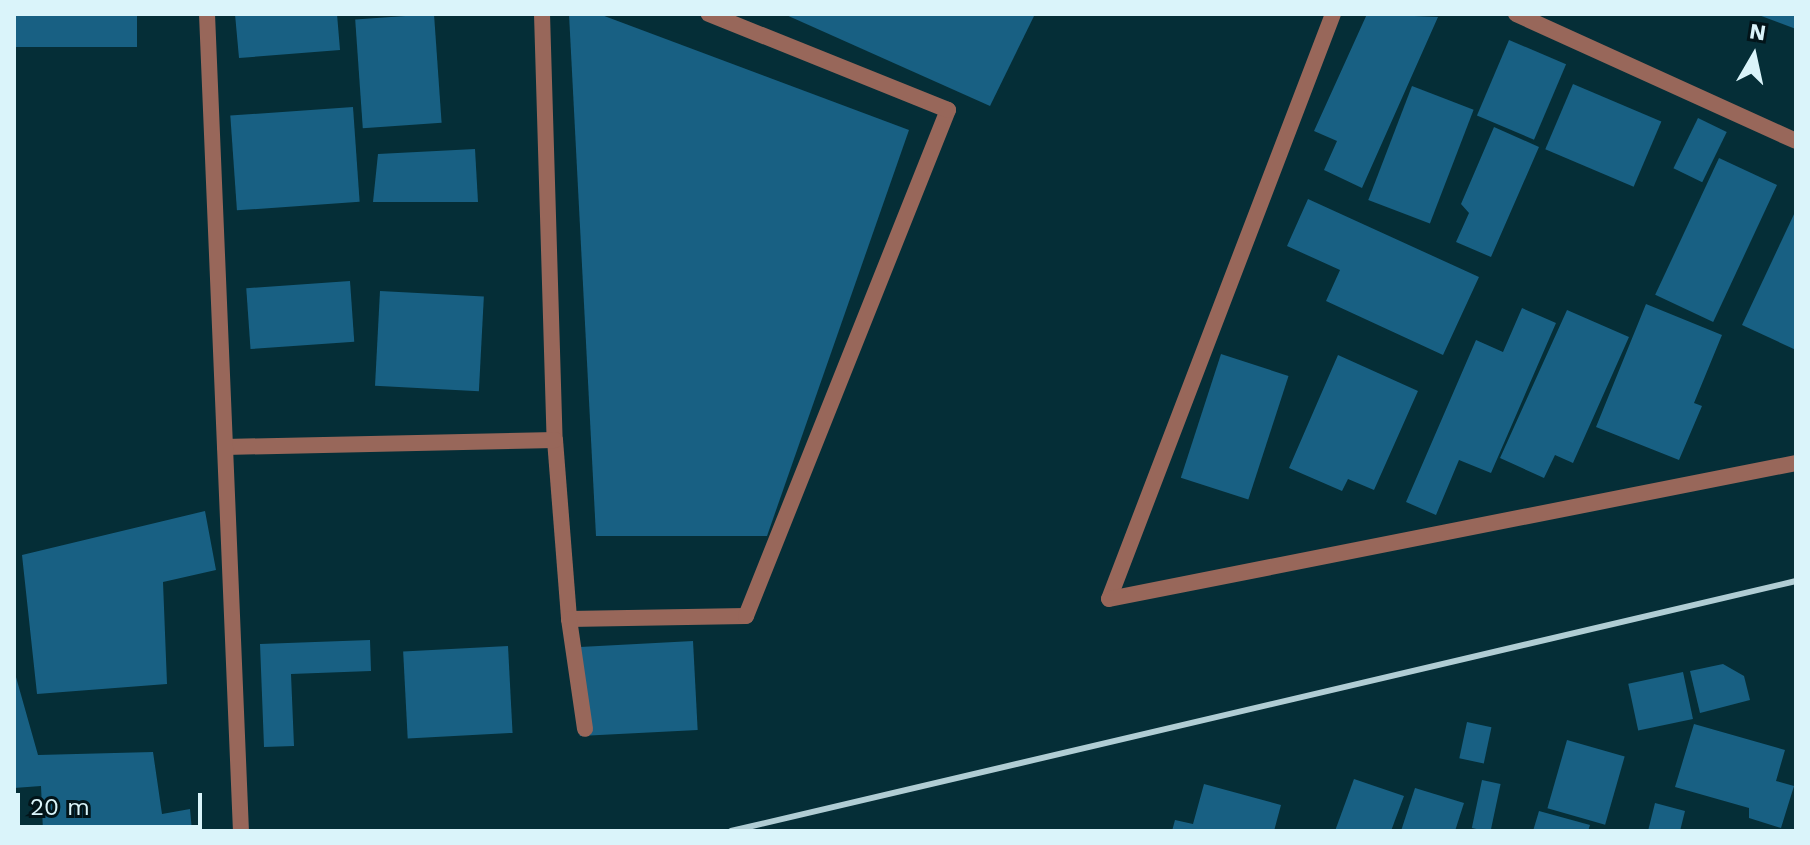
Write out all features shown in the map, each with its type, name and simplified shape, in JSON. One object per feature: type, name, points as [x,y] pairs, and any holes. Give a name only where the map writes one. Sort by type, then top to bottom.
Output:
[{"type":"street","points":[[207,14],[241,831]]},
{"type":"street","points":[[542,14],[555,440],[569,619],[585,729]]},
{"type":"street","points":[[569,619],[746,616],[948,110],[709,14]]},
{"type":"street","points":[[1333,14],[1109,599],[1796,463]]},
{"type":"street","points":[[1516,14],[1796,141]]},
{"type":"street","points":[[225,447],[555,440]]},
{"type":"building","points":[[14,14],[137,14],[137,47],[14,47]]},
{"type":"building","points":[[235,14],[337,14],[340,50],[239,58]]},
{"type":"building","points":[[434,14],[442,123],[363,128],[355,20]]},
{"type":"building","points":[[569,14],[599,14],[909,130],[767,536],[596,536]]},
{"type":"building","points":[[784,14],[1035,14],[990,106]]},
{"type":"building","points":[[1367,14],[1438,17],[1362,188],[1324,170],[1337,141],[1314,131]]},
{"type":"building","points":[[1756,14],[1796,14],[1796,29]]},
{"type":"building","points":[[1509,40],[1566,64],[1534,140],[1477,115]]},
{"type":"building","points":[[1573,84],[1661,122],[1634,187],[1545,149]]},
{"type":"building","points":[[1412,86],[1474,110],[1430,224],[1368,200]]},
{"type":"building","points":[[353,107],[360,202],[237,210],[230,116]]},
{"type":"building","points":[[1698,118],[1727,132],[1702,182],[1673,168]]},
{"type":"building","points":[[1494,127],[1539,147],[1491,257],[1456,242],[1469,213],[1461,204]]},
{"type":"building","points":[[475,149],[478,202],[373,202],[378,154]]},
{"type":"building","points":[[1719,158],[1777,185],[1713,322],[1655,295]]},
{"type":"building","points":[[1308,199],[1479,277],[1443,355],[1326,301],[1340,270],[1287,246]]},
{"type":"building","points":[[1796,210],[1796,350],[1742,325]]},
{"type":"building","points":[[350,281],[354,342],[251,349],[246,288]]},
{"type":"building","points":[[380,291],[484,296],[479,391],[375,386]]},
{"type":"building","points":[[1646,304],[1722,335],[1694,403],[1702,406],[1679,460],[1596,427]]},
{"type":"building","points":[[1522,308],[1556,323],[1491,473],[1459,460],[1436,515],[1406,502],[1476,340],[1503,352]]},
{"type":"building","points":[[1567,310],[1629,337],[1573,463],[1555,455],[1544,478],[1500,458]]},
{"type":"building","points":[[1221,354],[1289,376],[1248,500],[1181,478]]},
{"type":"building","points":[[1338,355],[1418,391],[1374,490],[1348,479],[1342,491],[1289,468]]},
{"type":"building","points":[[205,511],[216,570],[163,582],[167,684],[37,694],[22,555]]},
{"type":"building","points":[[370,640],[371,671],[291,674],[294,746],[264,747],[260,644]]},
{"type":"building","points":[[693,641],[698,730],[580,736],[575,647]]},
{"type":"building","points":[[508,646],[513,733],[408,738],[403,651]]},
{"type":"building","points":[[1723,664],[1744,676],[1750,700],[1700,713],[1690,671]]},
{"type":"building","points":[[14,670],[38,755],[153,752],[162,814],[190,809],[192,831],[133,831],[132,825],[43,831],[41,786],[14,788]]},
{"type":"building","points":[[1683,672],[1693,719],[1638,731],[1628,684]]},
{"type":"building","points":[[1467,722],[1491,727],[1484,763],[1459,758]]},
{"type":"building","points":[[1694,724],[1785,750],[1776,781],[1794,786],[1781,828],[1749,818],[1749,808],[1675,787]]},
{"type":"building","points":[[1567,740],[1625,757],[1605,825],[1547,808]]},
{"type":"building","points":[[1354,779],[1404,796],[1391,831],[1335,831]]},
{"type":"building","points":[[1482,780],[1501,784],[1491,831],[1472,828]]},
{"type":"building","points":[[1204,784],[1281,805],[1274,831],[1172,831],[1175,820],[1193,824]]},
{"type":"building","points":[[1415,788],[1464,803],[1455,831],[1401,831]]},
{"type":"building","points":[[1655,803],[1685,811],[1680,831],[1648,831]]},
{"type":"building","points":[[1539,811],[1590,825],[1588,831],[1533,831]]},
{"type":"railway","points":[[731,831],[1796,581]]}]
